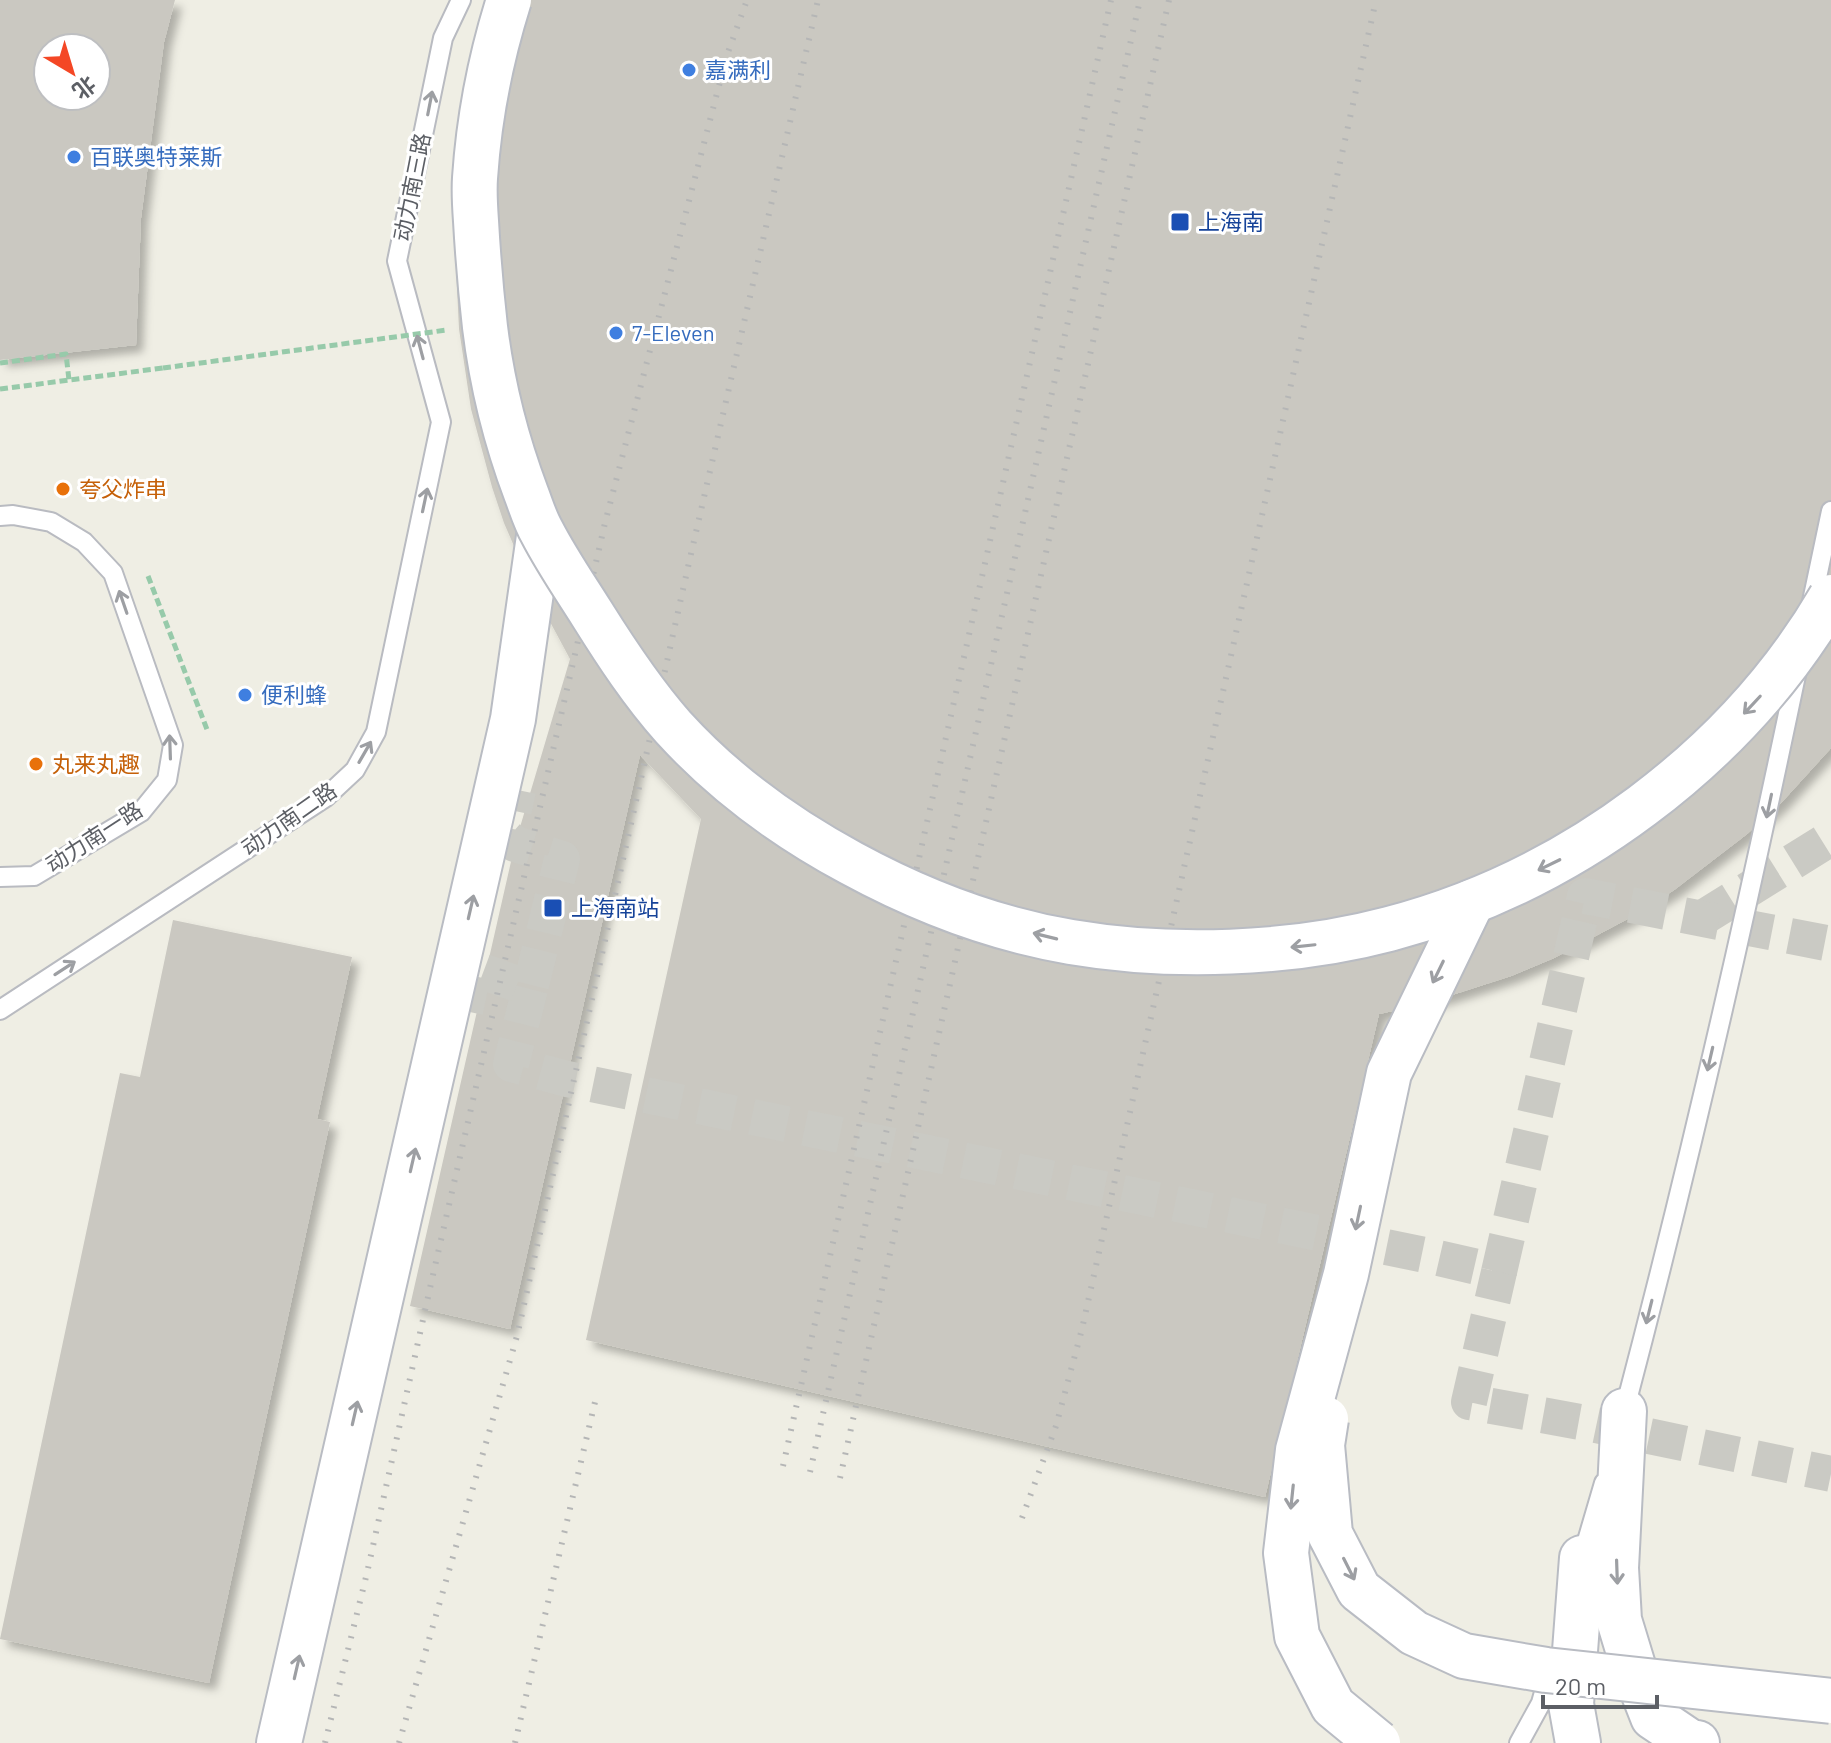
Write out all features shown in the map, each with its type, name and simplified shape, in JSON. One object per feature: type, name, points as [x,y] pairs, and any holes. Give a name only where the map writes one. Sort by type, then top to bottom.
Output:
[{"type":"main road","points":[[509,0],[491,64],[474,182],[479,275],[489,358],[511,452],[540,529],[623,664],[674,728],[756,802],[816,844],[886,882],[947,908],[1007,927],[1069,942],[1136,950],[1239,952],[1320,944],[1390,929],[1472,902],[1566,857],[1644,806],[1708,752],[1766,691],[1817,622],[1831,597]]},
{"type":"main road","points":[[279,1743],[513,719],[540,529]]},
{"type":"main road","points":[[1378,1743],[1333,1706],[1297,1636],[1286,1553],[1298,1450],[1346,1274],[1389,1073],[1472,902]]},
{"type":"main road","points":[[1346,1274],[1322,1445],[1330,1534],[1359,1590],[1414,1633],[1464,1656],[1546,1670],[1831,1701]]},
{"type":"main road","points":[[1624,1411],[1616,1568],[1619,1620],[1653,1717],[1690,1742],[1697,1743]]},
{"type":"main road","points":[[1578,1743],[1571,1704],[1582,1558]]},
{"type":"lane","name":"动力南三路","points":[[441,422],[397,261],[443,38],[461,0]]},
{"type":"lane","name":"动力南二路","points":[[0,1010],[326,797],[355,770],[376,732],[441,422]]},
{"type":"lane","points":[[1519,1743],[1541,1703],[1624,1411],[1663,1257],[1762,839],[1831,511]]},
{"type":"lane","name":"动力南一路","points":[[0,516],[13,515],[51,522],[84,542],[113,573],[173,745],[167,780],[141,812],[34,876],[0,877]]},
{"type":"path","points":[[0,389],[459,329]]},
{"type":"path","points":[[0,363],[66,354],[69,380]]},
{"type":"building","name":"百联奥特莱斯","points":[[0,0],[175,0],[164,42],[141,218],[136,345],[0,360]]},
{"type":"building","points":[[497,0],[1831,0],[1831,748],[1781,803],[1747,834],[1674,890],[1635,915],[1554,958],[1511,976],[1424,1004],[1379,1014],[1265,1497],[586,1340],[701,819],[640,755],[510,1329],[410,1306],[515,844],[570,659],[534,592],[504,523],[471,409],[459,329],[455,247],[457,205]]},
{"type":"building","points":[[173,920],[352,957],[317,1119],[330,1122],[209,1683],[0,1639],[120,1073],[140,1077]]},
{"type":"tunnel","points":[[465,1011],[474,968],[530,989],[562,859],[515,844],[508,838],[518,790]]},
{"type":"tunnel","points":[[1701,919],[1831,838]]},
{"type":"tunnel","points":[[1499,1272],[1585,896],[1831,944]]},
{"type":"tunnel","points":[[530,989],[511,1064],[567,1079],[1499,1272],[1469,1402],[1831,1474]]},
{"type":"railway","points":[[325,1743],[367,1573],[605,523],[727,55],[747,0]]},
{"type":"railway","points":[[399,1743],[517,1336],[818,0]]},
{"type":"railway","points":[[783,1466],[1111,0]]},
{"type":"railway","points":[[810,1472],[1140,0]]},
{"type":"railway","points":[[840,1478],[1169,0]]},
{"type":"railway","points":[[1022,1518],[1056,1426],[1082,1329],[1376,0]]},
{"type":"railway","points":[[515,1743],[595,1402]]},
{"type":"place","name":"嘉满利","points":[[689,70]]},
{"type":"place","name":"百联奥特莱斯","points":[[74,157]]},
{"type":"place","name":"上海南","points":[[1180,222]]},
{"type":"place","name":"7-Eleven","points":[[616,333]]},
{"type":"place","name":"夸父炸串","points":[[63,489]]},
{"type":"place","name":"便利蜂","points":[[245,695]]},
{"type":"place","name":"丸来丸趣","points":[[36,764]]},
{"type":"place","name":"上海南站","points":[[553,908]]}]
